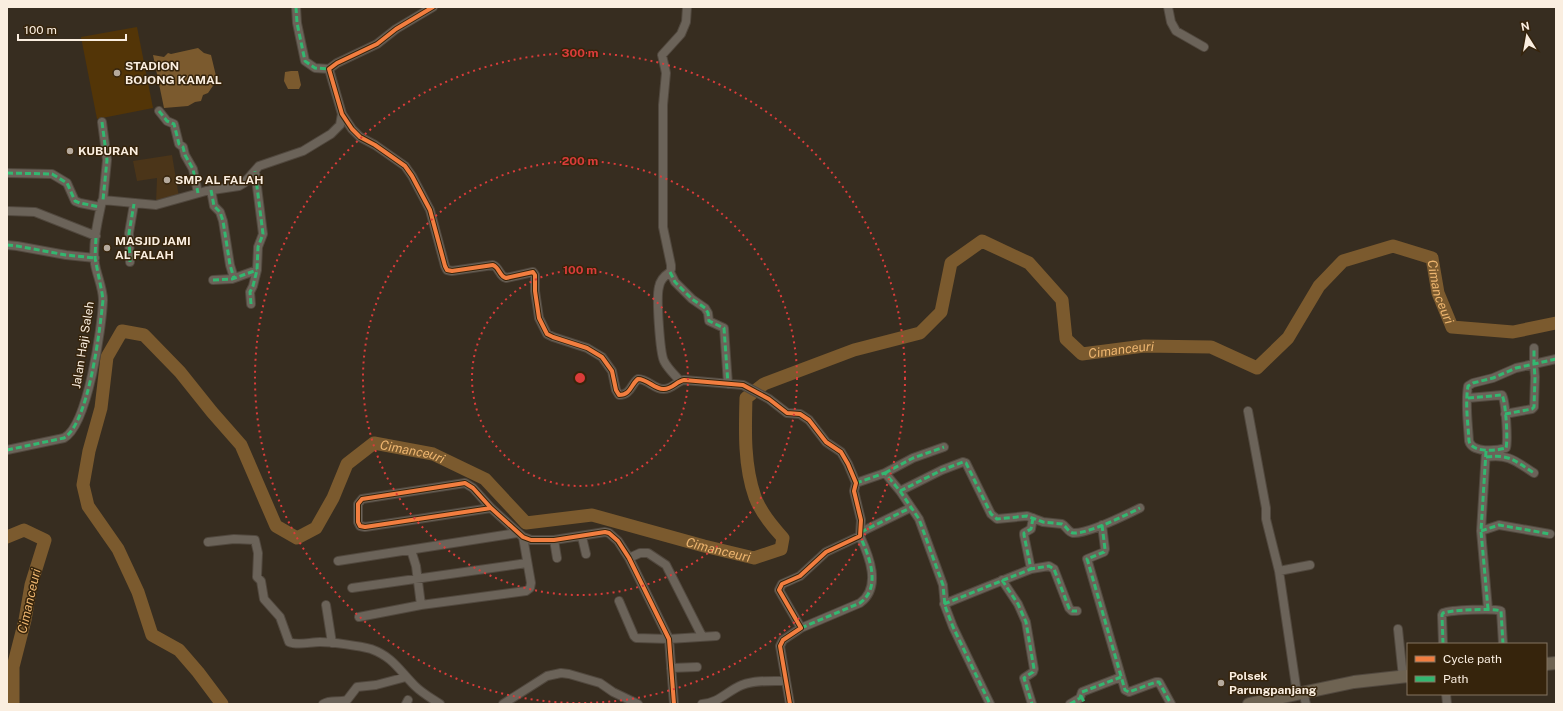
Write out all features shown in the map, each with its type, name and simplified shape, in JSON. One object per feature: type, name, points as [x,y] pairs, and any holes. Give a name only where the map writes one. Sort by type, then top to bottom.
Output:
[{"type":"main road","points":[[1249,704],[1354,682],[1405,676]]},
{"type":"street","points":[[296,7],[297,23],[304,61],[315,68],[329,69],[337,63],[377,44],[396,29],[433,7]]},
{"type":"street","points":[[687,7],[686,22],[678,39],[662,55],[666,73],[663,105],[663,227],[671,265],[670,272],[674,282],[692,299],[705,308],[708,313],[709,321],[724,328],[728,384]]},
{"type":"street","points":[[1168,7],[1171,22],[1176,31],[1204,47]]},
{"type":"street","points":[[329,69],[342,114],[356,134],[378,147],[410,171],[430,210],[447,270],[452,271],[493,265],[502,276],[506,278],[533,272],[535,275],[535,291],[539,318],[548,334],[586,348],[602,357],[612,371],[616,390],[619,395],[624,395],[629,391],[638,378],[664,390],[680,380],[738,384],[762,395],[787,413],[800,414],[809,420],[826,442],[841,452],[856,483],[854,491],[861,520],[860,534],[867,551],[871,569],[872,577],[870,593],[860,603],[801,628],[780,642],[780,650],[790,704]]},
{"type":"street","points":[[159,111],[167,121],[174,124],[179,144],[183,147],[184,155],[194,169],[198,193]]},
{"type":"street","points":[[7,173],[52,174],[67,183],[75,201],[80,203],[156,205],[211,190],[239,186],[244,183],[262,164],[303,151],[332,134],[340,125],[342,114]]},
{"type":"street","name":"Jalan Haji Saleh","points":[[7,450],[64,438],[69,434],[80,415],[90,384],[102,308],[102,293],[95,258],[96,236],[102,203],[107,160],[102,122]]},
{"type":"street","points":[[251,304],[250,292],[257,270],[257,252],[263,234],[255,171]]},
{"type":"street","points":[[211,190],[214,206],[220,212],[223,221],[230,265],[234,278]]},
{"type":"street","points":[[130,262],[130,233],[134,204]]},
{"type":"street","points":[[7,211],[36,212],[96,236]]},
{"type":"street","points":[[7,245],[72,256],[95,258]]},
{"type":"street","points":[[213,280],[234,278],[257,270]]},
{"type":"street","points":[[670,272],[664,276],[660,283],[658,294],[662,351],[664,361],[680,380]]},
{"type":"street","points":[[1505,414],[1532,409],[1534,407],[1536,377],[1534,348]]},
{"type":"street","points":[[1534,473],[1508,457],[1486,454],[1471,446],[1469,443],[1467,390],[1469,384],[1493,378],[1516,368],[1556,360]]},
{"type":"street","points":[[1468,398],[1502,395],[1504,398],[1506,447],[1504,449],[1486,454]]},
{"type":"street","points":[[1248,411],[1266,508],[1266,519],[1279,571],[1300,693],[1306,704]]},
{"type":"street","points":[[856,483],[885,473],[913,458],[944,446]]},
{"type":"street","points":[[1486,454],[1481,531],[1488,609]]},
{"type":"street","points":[[900,491],[942,470],[964,462],[994,518],[1000,519],[1022,516],[1033,518],[1043,522],[1062,524],[1072,533],[1102,525],[1140,508]]},
{"type":"street","points":[[885,473],[900,491],[910,508],[915,512],[919,519],[943,585],[944,604],[953,627],[990,704]]},
{"type":"street","points":[[491,508],[365,527],[360,526],[358,522],[358,504],[362,499],[467,484],[473,488],[491,508],[520,535],[531,540],[554,540],[582,537],[598,532],[609,533],[618,541],[629,558],[669,639],[674,704]]},
{"type":"street","points":[[801,628],[780,593],[781,586],[784,582],[800,576],[826,552],[910,508]]},
{"type":"street","points":[[1031,569],[1024,535],[1031,529],[1033,518]]},
{"type":"street","points":[[1102,525],[1105,549],[1104,552],[1087,559],[1092,581],[1125,690],[1127,692],[1159,682],[1171,704]]},
{"type":"street","points":[[1481,531],[1499,525],[1550,534]]},
{"type":"street","points":[[338,561],[520,535]]},
{"type":"street","points":[[359,617],[421,606],[526,592],[531,586],[520,535]]},
{"type":"street","points":[[582,537],[586,554]]},
{"type":"street","points":[[208,542],[234,539],[255,540],[258,553],[257,577],[261,581],[264,599],[280,617],[288,640],[295,644],[319,642],[365,648],[385,655],[398,665],[406,677],[424,694],[440,704]]},
{"type":"street","points":[[554,540],[557,558]]},
{"type":"street","points":[[411,550],[421,606]]},
{"type":"street","points":[[629,558],[640,553],[648,553],[666,565],[702,636]]},
{"type":"street","points":[[352,588],[527,563]]},
{"type":"street","points":[[1279,571],[1310,565]]},
{"type":"street","points":[[944,604],[1031,569],[1049,566],[1054,568],[1069,608],[1072,611],[1077,611]]},
{"type":"street","points":[[1002,580],[1018,604],[1026,622],[1034,669],[1033,672],[1024,678],[1032,704]]},
{"type":"street","points":[[619,601],[636,638],[669,639],[716,636]]},
{"type":"street","points":[[326,605],[332,644]]},
{"type":"street","points":[[1443,643],[1443,613],[1488,609],[1501,611],[1503,643]]},
{"type":"street","points":[[1398,629],[1405,676]]},
{"type":"street","points":[[671,668],[697,667]]},
{"type":"street","points":[[503,704],[547,676],[561,673],[600,683],[613,692],[638,704]]},
{"type":"street","points":[[323,704],[333,700],[339,702],[347,700],[358,687],[376,686],[406,677]]},
{"type":"street","points":[[1070,704],[1083,700],[1082,692],[1121,677]]},
{"type":"street","points":[[702,704],[714,702],[744,684],[754,682],[786,681]]},
{"type":"shaded area","name":"STADION BOJONG KAMAL","points":[[137,27],[153,108],[97,119],[81,37]]},
{"type":"shaded area","points":[[198,48],[204,53],[211,55],[217,80],[208,93],[203,95],[201,101],[195,102],[188,106],[164,108],[153,55],[164,57],[168,53],[171,54]]},
{"type":"shaded area","points":[[298,71],[301,85],[299,89],[288,89],[284,81],[285,72]]},
{"type":"shaded area","name":"SMP AL FALAH","points":[[172,155],[179,197],[156,203],[157,178],[137,181],[133,161]]},
{"type":"waterway","name":"Cimanceuri","points":[[222,704],[179,650],[152,635],[138,592],[118,549],[88,506],[83,485],[89,451],[101,408],[107,357],[122,331],[144,335],[180,372],[241,445],[276,526],[297,538],[316,528],[333,498],[347,464],[374,443],[433,454],[485,479],[526,523],[592,515],[704,546],[754,558],[781,549],[783,538],[763,513],[751,485],[746,448],[746,398],[764,384],[854,350],[920,333],[941,312],[951,263],[982,241],[1029,263],[1062,300],[1066,339],[1082,354],[1144,346],[1211,347],[1257,368],[1288,338],[1319,286],[1343,261],[1393,246],[1432,258],[1438,293],[1452,327],[1513,332],[1556,323]]},
{"type":"waterway","name":"Cimanceuri","points":[[7,537],[24,530],[45,540],[31,585],[25,620],[13,667],[13,704]]},
{"type":"marked path","points":[[296,7],[297,23],[305,61],[315,68],[329,69]]},
{"type":"marked path","points":[[159,111],[167,121],[174,124],[179,144],[183,147],[185,155],[193,169],[198,193]]},
{"type":"marked path","points":[[102,122],[107,160],[103,200]]},
{"type":"marked path","points":[[251,304],[250,292],[257,270],[258,247],[263,234],[255,171]]},
{"type":"marked path","points":[[7,173],[52,174],[67,183],[75,201],[100,207]]},
{"type":"marked path","points":[[211,190],[214,206],[220,212],[223,221],[230,265],[234,278]]},
{"type":"marked path","points":[[130,262],[129,233],[134,204]]},
{"type":"marked path","points":[[7,450],[64,438],[73,429],[80,414],[87,395],[92,374],[103,300],[95,258],[96,236]]},
{"type":"marked path","points":[[7,245],[66,255],[95,258]]},
{"type":"marked path","points":[[213,280],[232,279],[257,270]]},
{"type":"marked path","points":[[670,272],[675,282],[692,299],[705,308],[708,313],[709,321],[724,328],[728,384]]},
{"type":"marked path","points":[[1468,398],[1502,395],[1505,405],[1507,438],[1506,448],[1485,450],[1475,448],[1471,445],[1469,441],[1467,414],[1468,386],[1473,383],[1493,378],[1516,368],[1534,364],[1534,348]]},
{"type":"marked path","points":[[1505,414],[1532,409],[1534,407],[1534,364],[1556,359]]},
{"type":"marked path","points":[[885,473],[913,458],[944,447]]},
{"type":"marked path","points":[[1486,451],[1481,531],[1488,609]]},
{"type":"marked path","points":[[1486,457],[1494,456],[1512,459],[1534,473]]},
{"type":"marked path","points":[[900,491],[942,470],[963,462],[966,463],[991,514],[997,519],[1027,516],[1043,522],[1062,524],[1073,533],[1107,524],[1140,508]]},
{"type":"marked path","points":[[856,483],[885,473],[900,491],[919,519],[943,585],[945,606],[953,627],[990,704]]},
{"type":"marked path","points":[[861,532],[910,508]]},
{"type":"marked path","points":[[1033,518],[1031,529],[1024,533],[1031,569],[1049,566],[1054,569],[1069,608],[1072,611],[1077,611]]},
{"type":"marked path","points":[[1102,525],[1105,549],[1104,552],[1087,559],[1125,690],[1129,692],[1159,682],[1171,704]]},
{"type":"marked path","points":[[1481,531],[1499,525],[1550,534]]},
{"type":"marked path","points":[[801,628],[860,603],[867,596],[871,589],[872,571],[860,536]]},
{"type":"marked path","points":[[944,604],[1031,569]]},
{"type":"marked path","points":[[1002,580],[1018,604],[1026,622],[1034,669],[1033,672],[1024,678],[1032,704]]},
{"type":"marked path","points":[[1443,643],[1443,613],[1482,610],[1501,611],[1503,643]]},
{"type":"marked path","points":[[1070,704],[1080,698],[1082,692],[1121,677]]},
{"type":"marked path","points":[[1081,696],[1085,704]]},
{"type":"cycle path","points":[[433,7],[396,29],[377,44],[337,63],[329,69],[342,114],[352,129],[360,137],[375,145],[405,166],[412,176],[430,210],[447,270],[452,271],[493,265],[502,276],[506,278],[533,272],[535,275],[535,291],[539,318],[547,334],[587,348],[602,357],[612,371],[616,390],[619,395],[626,393],[638,379],[642,379],[661,389],[670,388],[684,380],[743,385],[769,399],[787,413],[800,414],[809,420],[826,442],[841,452],[848,464],[856,483],[854,491],[861,520],[860,536],[826,552],[800,576],[782,584],[779,590],[801,628],[783,640],[780,646],[790,704]]},
{"type":"cycle path","points":[[491,508],[365,527],[360,526],[358,522],[358,504],[362,499],[465,483],[473,488],[491,508],[523,537],[531,540],[554,540],[605,532],[609,533],[618,541],[629,558],[669,639],[674,704]]},
{"type":"place","name":"STADION BOJONG KAMAL","points":[[117,73]]},
{"type":"place","name":"KUBURAN","points":[[70,151]]},
{"type":"place","name":"SMP AL FALAH","points":[[167,180]]},
{"type":"place","name":"MASJID JAMI AL FALAH","points":[[107,248]]},
{"type":"place","name":"Polsek Parungpanjang","points":[[1221,683]]}]
